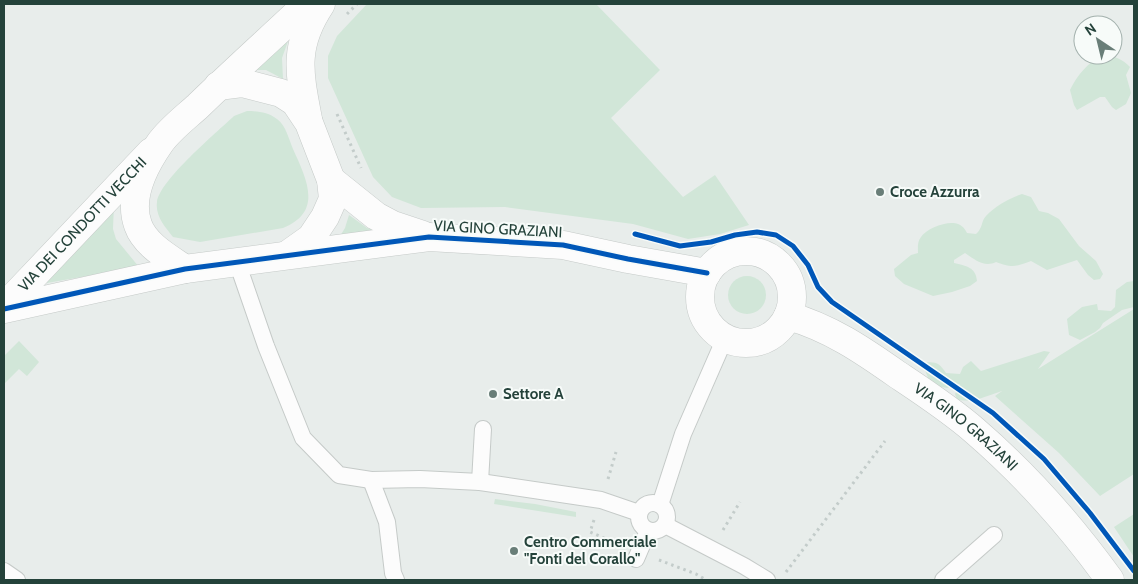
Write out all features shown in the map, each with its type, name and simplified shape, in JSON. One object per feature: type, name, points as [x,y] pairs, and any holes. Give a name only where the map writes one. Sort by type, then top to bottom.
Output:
[{"type":"street","points":[[185,269],[162,253],[148,240],[138,226],[137,189],[142,174],[161,142],[218,86],[307,4]]},
{"type":"street","points":[[286,256],[311,238],[325,217],[333,199],[331,180],[309,123],[300,67],[304,35],[321,4]]},
{"type":"street","points":[[218,86],[242,83],[281,93],[295,102],[309,123]]},
{"type":"street","name":"VIA DEI CONDOTTI VECCHI","points":[[4,308],[161,142]]},
{"type":"street","name":"VIA GINO GRAZIANI","points":[[331,180],[376,216],[394,225],[429,237]]},
{"type":"street","name":"VIA GINO GRAZIANI","points":[[237,262],[429,237],[563,245],[707,273]]},
{"type":"street","points":[[752,251],[764,254],[777,262],[786,274],[791,287],[792,302],[788,316],[780,328],[768,337],[754,342],[740,342],[725,338],[713,329],[704,317],[700,302],[701,287],[707,273],[715,263],[726,255],[752,251]]},
{"type":"street","name":"VIA DEI CONDOTTI VECCHI","points":[[4,308],[185,269],[237,262]]},
{"type":"street","name":"VIA GINO GRAZIANI","points":[[788,316],[820,328],[862,349],[974,430],[1010,463],[1067,522],[1110,580]]},
{"type":"lane","points":[[237,262],[266,346],[303,438],[339,475],[371,480],[420,479],[480,482],[601,500],[639,513]]},
{"type":"lane","points":[[660,505],[684,434],[725,338]]},
{"type":"lane","points":[[480,482],[483,430]]},
{"type":"lane","points":[[371,480],[387,522],[393,573],[396,580]]},
{"type":"lane","points":[[652,503],[660,505],[668,516],[665,525],[658,531],[644,529],[639,522],[640,510],[652,503]]},
{"type":"lane","points":[[665,525],[767,580]]},
{"type":"lane","points":[[636,559],[648,531]]},
{"type":"lane","points":[[943,580],[994,535]]},
{"type":"path","points":[[345,16],[357,4]]},
{"type":"path","points":[[336,110],[363,171]]},
{"type":"path","points":[[785,575],[885,440]]},
{"type":"path","points":[[606,483],[616,452]]},
{"type":"path","points":[[721,533],[740,502]]},
{"type":"green space","points":[[367,4],[596,4],[660,70],[611,118],[683,197],[715,175],[749,225],[720,234],[688,239],[633,224],[505,207],[421,208],[392,197],[373,177],[328,78],[328,56],[337,36]]},
{"type":"green space","points":[[292,30],[282,58],[283,79],[266,70],[249,70]]},
{"type":"green space","points":[[1124,62],[1130,67],[1126,75],[1131,93],[1126,104],[1116,110],[1105,97],[1100,97],[1077,110],[1070,90],[1083,70],[1089,65],[1123,65]]},
{"type":"green space","points":[[247,111],[270,115],[280,122],[285,129],[303,171],[306,183],[308,204],[304,213],[296,221],[283,228],[200,242],[173,237],[161,221],[158,212],[157,202],[160,193],[178,170],[203,145],[234,116]]},
{"type":"green space","points":[[1022,194],[1031,197],[1039,211],[1059,219],[1079,246],[1096,261],[1103,274],[1100,279],[1094,280],[1077,260],[1047,270],[1031,261],[1014,266],[996,262],[987,264],[965,253],[954,260],[954,263],[966,266],[972,270],[977,281],[970,286],[952,292],[933,296],[904,284],[895,276],[894,269],[911,255],[918,253],[920,239],[928,231],[943,224],[954,223],[965,229],[967,233],[976,234],[984,218],[990,212]]},
{"type":"green space","points":[[114,204],[113,229],[116,239],[139,267],[41,284]]},
{"type":"green space","points":[[349,215],[367,228],[391,236],[337,241],[345,228]]},
{"type":"green space","points":[[747,276],[760,282],[766,295],[760,308],[747,314],[734,308],[728,295],[734,282]]},
{"type":"green space","points":[[1134,281],[1134,307],[1122,310],[1103,323],[1095,332],[1080,340],[1069,335],[1067,319],[1082,307],[1097,304],[1098,310],[1111,311],[1115,307],[1116,290],[1127,282]]},
{"type":"green space","points":[[1134,309],[1134,474],[1100,496],[1059,453],[995,396],[1002,391],[973,401],[957,400],[955,394],[960,384],[947,388],[931,385],[922,363],[936,363],[946,373],[960,374],[963,367],[971,361],[981,371],[1044,351],[1050,352],[1038,369]]},
{"type":"green space","points":[[19,341],[39,362],[27,376],[19,369],[4,384],[4,356]]},
{"type":"green space","points":[[495,499],[576,512],[576,517],[494,504]]},
{"type":"green space","points":[[1134,514],[1134,557],[1114,527]]},
{"type":"cycle path","points":[[635,234],[680,246],[711,242],[735,235],[757,232],[776,235],[793,246],[808,265],[818,287],[832,302],[993,413],[1044,459],[1090,513],[1134,571]]},
{"type":"cycle path","points":[[4,309],[185,269],[429,237],[563,245],[707,273]]},
{"type":"place","name":"Croce Azzurra","points":[[880,192]]},
{"type":"place","name":"Settore A","points":[[493,394]]},
{"type":"place","name":"Centro Commerciale \"Fonti del Corallo\"","points":[[514,551]]}]
